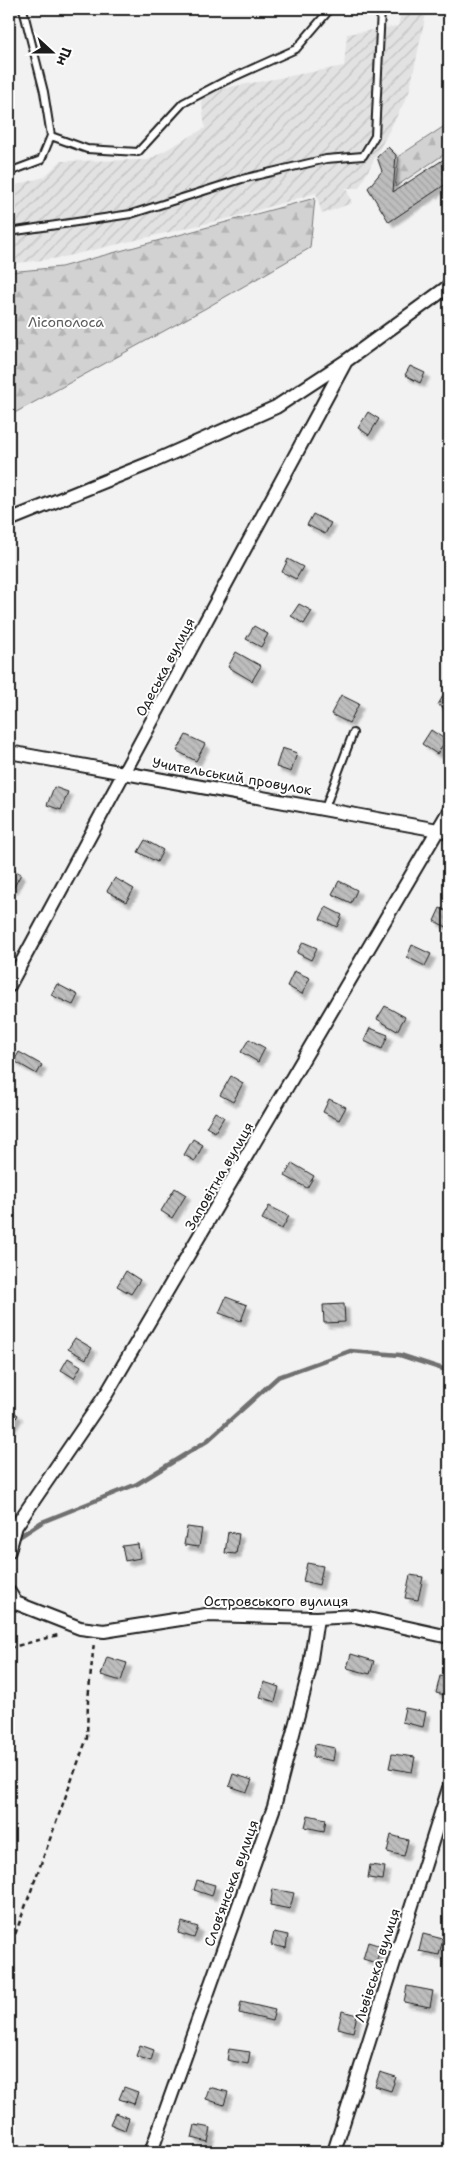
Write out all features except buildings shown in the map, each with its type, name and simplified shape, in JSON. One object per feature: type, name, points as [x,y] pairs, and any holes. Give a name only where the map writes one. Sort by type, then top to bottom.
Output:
[{"type":"street","points":[[9,520],[150,463],[276,407],[346,361],[449,286]]},
{"type":"street","name":"Одеська вулиця","points":[[9,986],[346,361]]},
{"type":"street","name":"Учительський провулок","points":[[9,752],[444,831]]},
{"type":"street","name":"Заповітна вулиця","points":[[9,1551],[16,1526],[107,1393],[444,831],[449,811]]},
{"type":"street","name":"Островського вулиця","points":[[9,1592],[16,1603],[80,1628],[96,1630],[206,1615],[317,1618],[355,1616],[449,1637]]},
{"type":"street","name":"Слов'янська вулиця","points":[[151,2152],[274,1806],[308,1672],[317,1618]]},
{"type":"street","name":"Львівська вулиця","points":[[334,2152],[449,1788]]},
{"type":"lane","points":[[9,172],[41,160],[51,136],[44,92],[23,9]]},
{"type":"lane","points":[[51,136],[87,148],[138,152],[182,103],[296,49],[326,14],[326,9]]},
{"type":"lane","points":[[9,232],[131,214],[242,179],[326,159],[363,156],[375,136],[381,9]]},
{"type":"lane","points":[[325,808],[353,733]]},
{"type":"path","points":[[9,1648],[80,1628]]},
{"type":"path","points":[[9,1951],[87,1738],[88,1700],[96,1630]]},
{"type":"shaded area","points":[[402,9],[427,9],[409,93],[359,188],[346,188],[352,203],[322,214],[316,193],[238,216],[59,258],[9,264],[9,187],[44,177],[61,161],[148,160],[205,128],[201,96],[230,87],[344,66],[347,34],[398,26]]},
{"type":"green space","points":[[449,123],[449,151],[395,187],[399,156]]},
{"type":"green space","name":"Лісополоса","points":[[315,198],[310,248],[206,308],[9,416],[9,272],[61,267]]},
{"type":"waterway","points":[[16,1539],[42,1522],[137,1484],[207,1441],[278,1377],[350,1351],[400,1355],[449,1371]]}]
